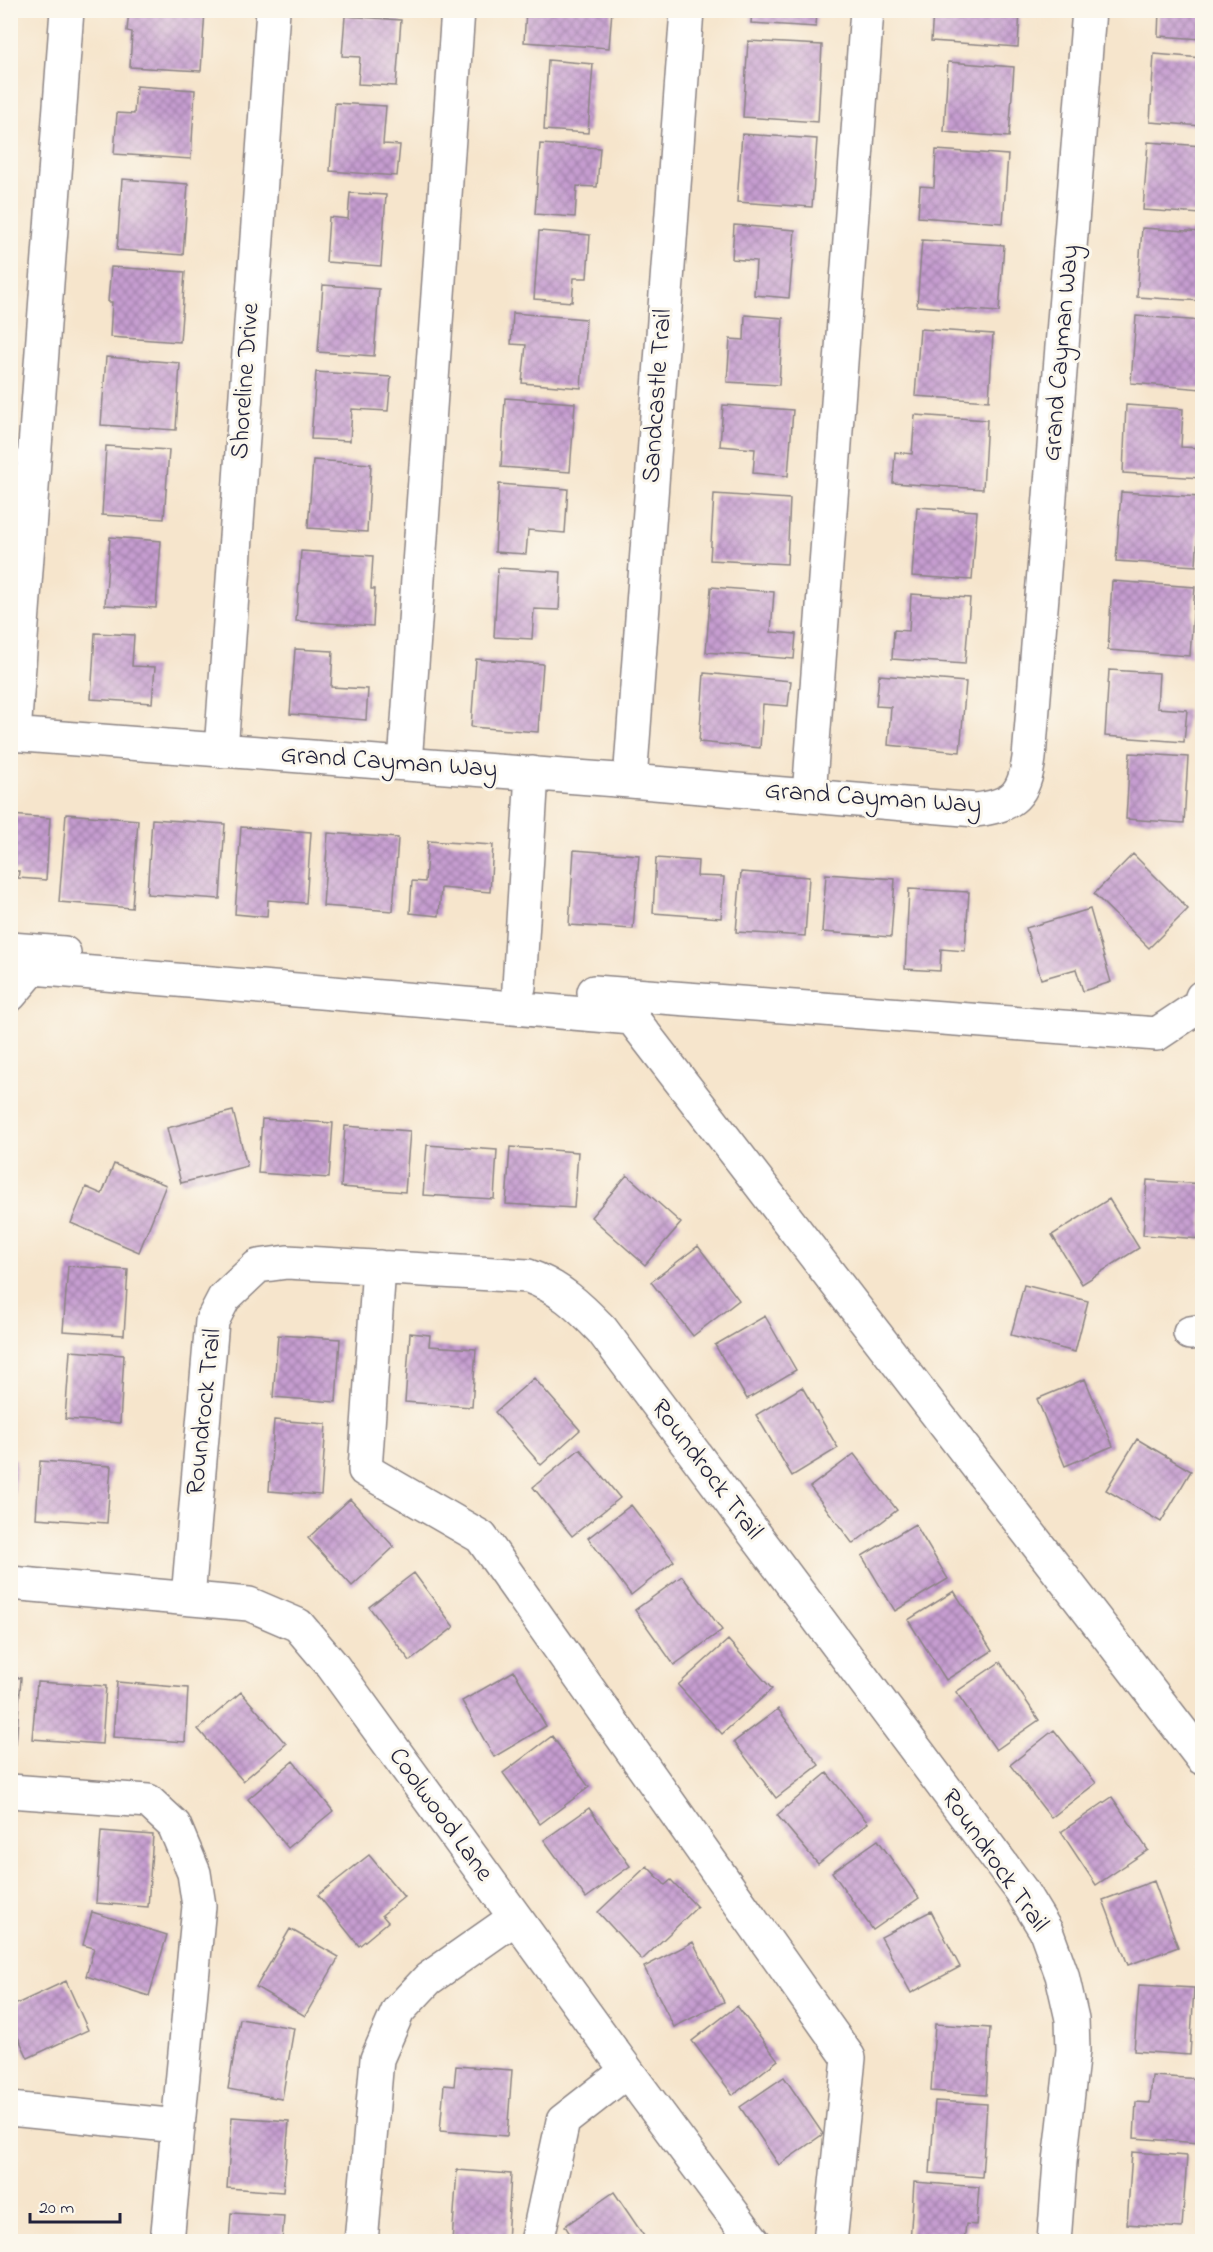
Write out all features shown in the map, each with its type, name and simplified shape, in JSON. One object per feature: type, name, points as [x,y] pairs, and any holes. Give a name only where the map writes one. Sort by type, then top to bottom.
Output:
[{"type":"street","points":[[12,734],[67,10]]},
{"type":"street","name":"Shoreline Drive","points":[[221,751],[273,10]]},
{"type":"street","points":[[405,764],[458,10]]},
{"type":"street","name":"Sandcastle Trail","points":[[630,781],[687,10]]},
{"type":"street","points":[[809,796],[867,10]]},
{"type":"street","name":"Grand Cayman Way","points":[[12,734],[976,810],[998,807],[1014,798],[1026,779],[1089,10]]},
{"type":"street","points":[[519,987],[532,774]]},
{"type":"street","points":[[10,949],[1157,1034],[1199,1006],[1203,997]]},
{"type":"street","points":[[10,995],[33,968],[632,1018],[1203,1758]]},
{"type":"street","name":"Roundrock Trail","points":[[188,1598],[212,1321],[224,1298],[258,1266],[287,1262],[528,1276],[547,1283],[574,1301],[602,1330],[1021,1890],[1046,1931],[1062,1975],[1072,2019],[1073,2050],[1059,2162],[1054,2241]]},
{"type":"street","points":[[379,1267],[365,1470],[481,1537],[849,2058],[830,2241]]},
{"type":"street","name":"Coolwood Lane","points":[[10,1583],[249,1604],[298,1625],[332,1665],[627,2071],[754,2241]]},
{"type":"street","points":[[10,1791],[148,1801],[174,1825],[194,1873],[199,1906],[167,2241]]},
{"type":"street","points":[[360,2241],[377,2060],[398,2011],[428,1979],[515,1918]]},
{"type":"street","points":[[537,2241],[563,2121],[627,2071]]},
{"type":"street","points":[[10,2109],[178,2126]]},
{"type":"building","points":[[10,10],[15,10],[12,45],[10,45]]},
{"type":"building","points":[[129,10],[205,10],[201,71],[130,67],[132,32],[127,31]]},
{"type":"building","points":[[526,10],[612,10],[609,48],[524,42]]},
{"type":"building","points":[[752,10],[817,10],[816,27],[751,23]]},
{"type":"building","points":[[947,10],[1020,10],[1018,47],[931,41],[933,11],[947,12]]},
{"type":"building","points":[[1159,10],[1202,10],[1202,39],[1158,36]]},
{"type":"building","points":[[345,16],[401,20],[396,86],[358,84],[360,57],[342,56]]},
{"type":"building","points":[[748,41],[822,45],[818,122],[743,117]]},
{"type":"building","points":[[1154,54],[1202,58],[1202,126],[1150,122]]},
{"type":"building","points":[[548,60],[593,64],[588,133],[544,130]]},
{"type":"building","points":[[948,62],[1014,67],[1009,137],[944,132]]},
{"type":"building","points":[[10,82],[15,82],[12,117],[10,117]]},
{"type":"building","points":[[136,86],[195,90],[191,159],[114,154],[117,113],[134,114]]},
{"type":"building","points":[[335,103],[386,106],[383,144],[400,145],[397,176],[330,171]]},
{"type":"building","points":[[742,134],[817,139],[812,207],[737,202]]},
{"type":"building","points":[[1148,142],[1202,146],[1202,214],[1143,210]]},
{"type":"building","points":[[540,144],[600,148],[597,187],[577,186],[575,217],[535,214]]},
{"type":"building","points":[[936,150],[1008,155],[1003,223],[918,217],[920,186],[934,187]]},
{"type":"building","points":[[122,179],[188,184],[183,255],[117,250]]},
{"type":"building","points":[[350,193],[386,195],[381,266],[326,262],[329,217],[348,219]]},
{"type":"building","points":[[734,225],[795,230],[789,298],[754,295],[756,261],[732,259]]},
{"type":"building","points":[[1142,228],[1202,232],[1202,301],[1137,297]]},
{"type":"building","points":[[539,231],[590,235],[587,278],[574,278],[572,302],[534,299]]},
{"type":"building","points":[[922,240],[1004,245],[999,312],[917,306]]},
{"type":"building","points":[[111,267],[185,272],[180,342],[110,337],[112,302],[108,302]]},
{"type":"building","points":[[323,285],[379,289],[374,356],[318,352]]},
{"type":"building","points":[[513,313],[586,319],[581,388],[522,383],[526,345],[511,344]]},
{"type":"building","points":[[745,315],[783,318],[779,385],[727,382],[730,339],[744,340]]},
{"type":"building","points":[[1136,316],[1202,321],[1202,389],[1131,383]]},
{"type":"building","points":[[920,329],[993,334],[989,401],[915,396]]},
{"type":"building","points":[[106,357],[180,363],[176,430],[101,425]]},
{"type":"building","points":[[316,372],[391,377],[388,411],[352,409],[350,441],[311,439]]},
{"type":"building","points":[[505,398],[575,403],[570,472],[501,467]]},
{"type":"building","points":[[723,405],[793,410],[788,476],[753,473],[755,449],[720,446]]},
{"type":"building","points":[[1126,405],[1183,409],[1181,447],[1202,448],[1201,478],[1123,473]]},
{"type":"building","points":[[915,415],[987,420],[983,489],[893,483],[895,452],[912,454]]},
{"type":"building","points":[[106,446],[169,450],[164,519],[102,515]]},
{"type":"building","points":[[313,460],[371,464],[367,532],[308,528]]},
{"type":"building","points":[[499,484],[568,489],[565,533],[528,530],[526,554],[495,552]]},
{"type":"building","points":[[1121,492],[1200,497],[1196,566],[1116,561]]},
{"type":"building","points":[[714,494],[790,499],[787,564],[710,560]]},
{"type":"building","points":[[917,507],[977,511],[972,580],[912,576]]},
{"type":"building","points":[[110,537],[161,541],[156,608],[105,605]]},
{"type":"building","points":[[301,551],[373,556],[371,589],[375,589],[373,626],[296,621]]},
{"type":"building","points":[[498,568],[561,572],[559,610],[534,609],[532,639],[494,637]]},
{"type":"building","points":[[1112,581],[1195,587],[1190,656],[1108,650]]},
{"type":"building","points":[[711,587],[774,592],[771,632],[796,634],[794,659],[706,652]]},
{"type":"building","points":[[911,594],[970,598],[965,664],[892,659],[894,630],[909,631]]},
{"type":"building","points":[[95,633],[134,635],[132,666],[155,667],[152,703],[91,699]]},
{"type":"building","points":[[295,649],[333,651],[331,687],[368,689],[366,720],[290,714]]},
{"type":"building","points":[[476,659],[543,664],[538,732],[471,727]]},
{"type":"building","points":[[1109,670],[1159,673],[1157,708],[1187,710],[1184,742],[1105,736]]},
{"type":"building","points":[[704,673],[791,681],[788,706],[763,704],[760,748],[699,742]]},
{"type":"building","points":[[879,675],[966,682],[960,752],[888,745],[891,707],[876,706]]},
{"type":"building","points":[[1130,753],[1188,757],[1184,823],[1126,819]]},
{"type":"building","points":[[66,814],[138,820],[132,908],[59,902]]},
{"type":"building","points":[[10,815],[50,818],[46,880],[18,878],[19,871],[10,871]]},
{"type":"building","points":[[152,819],[225,824],[220,899],[147,894]]},
{"type":"building","points":[[241,827],[311,832],[306,903],[268,900],[267,917],[235,914]]},
{"type":"building","points":[[328,833],[398,838],[393,911],[323,906]]},
{"type":"building","points":[[428,841],[493,845],[490,892],[441,888],[439,916],[410,913],[412,881],[425,882]]},
{"type":"building","points":[[574,850],[639,855],[633,929],[569,925]]},
{"type":"building","points":[[1133,854],[1188,909],[1149,948],[1094,894]]},
{"type":"building","points":[[656,858],[698,861],[697,876],[724,877],[721,918],[653,913]]},
{"type":"building","points":[[741,872],[809,877],[805,936],[736,932]]},
{"type":"building","points":[[826,874],[895,879],[891,937],[822,932]]},
{"type":"building","points":[[909,889],[969,892],[965,951],[941,949],[940,971],[905,969]]},
{"type":"building","points":[[1090,909],[1111,982],[1083,991],[1076,969],[1041,979],[1026,928]]},
{"type":"building","points":[[233,1111],[247,1166],[181,1183],[167,1128]]},
{"type":"building","points":[[262,1119],[333,1123],[329,1178],[258,1173]]},
{"type":"building","points":[[345,1126],[410,1131],[405,1192],[341,1187]]},
{"type":"building","points":[[427,1145],[497,1150],[494,1199],[423,1195]]},
{"type":"building","points":[[510,1147],[578,1152],[574,1208],[506,1204]]},
{"type":"building","points":[[114,1164],[166,1185],[139,1252],[71,1223],[86,1187],[102,1194]]},
{"type":"building","points":[[627,1175],[681,1223],[645,1265],[591,1217]]},
{"type":"building","points":[[1147,1180],[1202,1184],[1202,1239],[1143,1235]]},
{"type":"building","points":[[1109,1199],[1139,1248],[1082,1284],[1052,1235]]},
{"type":"building","points":[[698,1246],[739,1300],[693,1336],[651,1282]]},
{"type":"building","points":[[68,1266],[128,1270],[124,1335],[63,1331]]},
{"type":"building","points":[[1024,1285],[1088,1301],[1075,1352],[1011,1335]]},
{"type":"building","points":[[765,1316],[796,1370],[747,1399],[715,1345]]},
{"type":"building","points":[[410,1333],[430,1335],[429,1346],[476,1349],[472,1407],[405,1402]]},
{"type":"building","points":[[278,1335],[340,1339],[336,1402],[273,1397]]},
{"type":"building","points":[[70,1351],[124,1355],[120,1423],[65,1419]]},
{"type":"building","points":[[534,1378],[580,1430],[541,1465],[495,1412]]},
{"type":"building","points":[[1085,1379],[1113,1446],[1065,1466],[1037,1399]]},
{"type":"building","points":[[802,1387],[838,1448],[792,1476],[756,1415]]},
{"type":"building","points":[[274,1420],[326,1424],[321,1495],[269,1491]]},
{"type":"building","points":[[1137,1439],[1191,1471],[1161,1522],[1106,1490]]},
{"type":"building","points":[[580,1449],[620,1498],[572,1536],[533,1487]]},
{"type":"building","points":[[854,1454],[897,1510],[853,1544],[810,1487]]},
{"type":"building","points":[[10,1459],[16,1459],[14,1509],[10,1509]]},
{"type":"building","points":[[40,1461],[111,1466],[107,1523],[36,1518]]},
{"type":"building","points":[[350,1499],[394,1547],[352,1586],[308,1538]]},
{"type":"building","points":[[631,1505],[674,1561],[631,1595],[588,1538]]},
{"type":"building","points":[[915,1524],[948,1579],[895,1611],[862,1556]]},
{"type":"building","points":[[414,1573],[454,1627],[410,1661],[369,1607]]},
{"type":"building","points":[[682,1576],[722,1630],[674,1665],[635,1610]]},
{"type":"building","points":[[954,1591],[992,1651],[946,1680],[908,1620]]},
{"type":"building","points":[[728,1640],[772,1689],[722,1734],[678,1685]]},
{"type":"building","points":[[1000,1662],[1039,1720],[996,1750],[956,1692]]},
{"type":"building","points":[[514,1671],[546,1726],[494,1757],[462,1701]]},
{"type":"building","points":[[10,1677],[21,1678],[16,1744],[10,1743]]},
{"type":"building","points":[[37,1682],[106,1686],[102,1744],[32,1739]]},
{"type":"building","points":[[117,1682],[188,1688],[185,1742],[113,1737]]},
{"type":"building","points":[[241,1692],[286,1744],[243,1781],[198,1729]]},
{"type":"building","points":[[778,1709],[819,1765],[776,1798],[734,1742]]},
{"type":"building","points":[[1054,1730],[1096,1783],[1051,1818],[1010,1765]]},
{"type":"building","points":[[552,1736],[589,1787],[540,1824],[503,1773]]},
{"type":"building","points":[[293,1761],[333,1811],[288,1848],[248,1799]]},
{"type":"building","points":[[827,1773],[868,1823],[818,1864],[777,1815]]},
{"type":"building","points":[[1112,1797],[1148,1850],[1096,1885],[1061,1832]]},
{"type":"building","points":[[589,1808],[630,1866],[586,1898],[544,1840]]},
{"type":"building","points":[[101,1831],[153,1835],[148,1907],[96,1903]]},
{"type":"building","points":[[878,1840],[919,1898],[873,1930],[832,1872]]},
{"type":"building","points":[[369,1855],[404,1897],[382,1915],[388,1922],[359,1946],[318,1895]]},
{"type":"building","points":[[647,1866],[665,1885],[671,1880],[697,1907],[642,1960],[598,1912]]},
{"type":"building","points":[[1154,1881],[1178,1947],[1128,1965],[1103,1900]]},
{"type":"building","points":[[931,1911],[960,1967],[911,1993],[881,1937]]},
{"type":"building","points":[[92,1912],[167,1935],[149,1996],[86,1976],[94,1948],[83,1945]]},
{"type":"building","points":[[290,1929],[339,1957],[305,2016],[256,1987]]},
{"type":"building","points":[[693,1942],[724,2002],[674,2027],[644,1967]]},
{"type":"building","points":[[66,1981],[88,2030],[28,2058],[10,2020],[10,2007]]},
{"type":"building","points":[[1139,1985],[1194,1988],[1190,2055],[1134,2051]]},
{"type":"building","points":[[737,2006],[778,2060],[733,2095],[692,2041]]},
{"type":"building","points":[[240,2019],[294,2028],[282,2099],[228,2089]]},
{"type":"building","points":[[935,2024],[990,2028],[986,2095],[931,2091]]},
{"type":"building","points":[[456,2066],[512,2070],[507,2136],[440,2131],[444,2085],[454,2086]]},
{"type":"building","points":[[1152,2076],[1202,2079],[1199,2143],[1134,2138],[1136,2102],[1150,2103]]},
{"type":"building","points":[[784,2077],[823,2134],[779,2165],[740,2107]]},
{"type":"building","points":[[935,2101],[987,2104],[982,2177],[930,2173]]},
{"type":"building","points":[[232,2117],[289,2121],[283,2192],[227,2188]]},
{"type":"building","points":[[1132,2152],[1187,2156],[1182,2228],[1127,2224]]},
{"type":"building","points":[[457,2170],[511,2174],[507,2242],[452,2242]]},
{"type":"building","points":[[914,2182],[979,2187],[976,2225],[966,2224],[964,2242],[910,2242]]},
{"type":"building","points":[[614,2192],[648,2242],[575,2242],[565,2226]]},
{"type":"building","points":[[231,2213],[284,2216],[282,2242],[229,2242]]},
{"type":"building","points":[[1126,2238],[1158,2240],[1158,2242],[1126,2242]]}]
